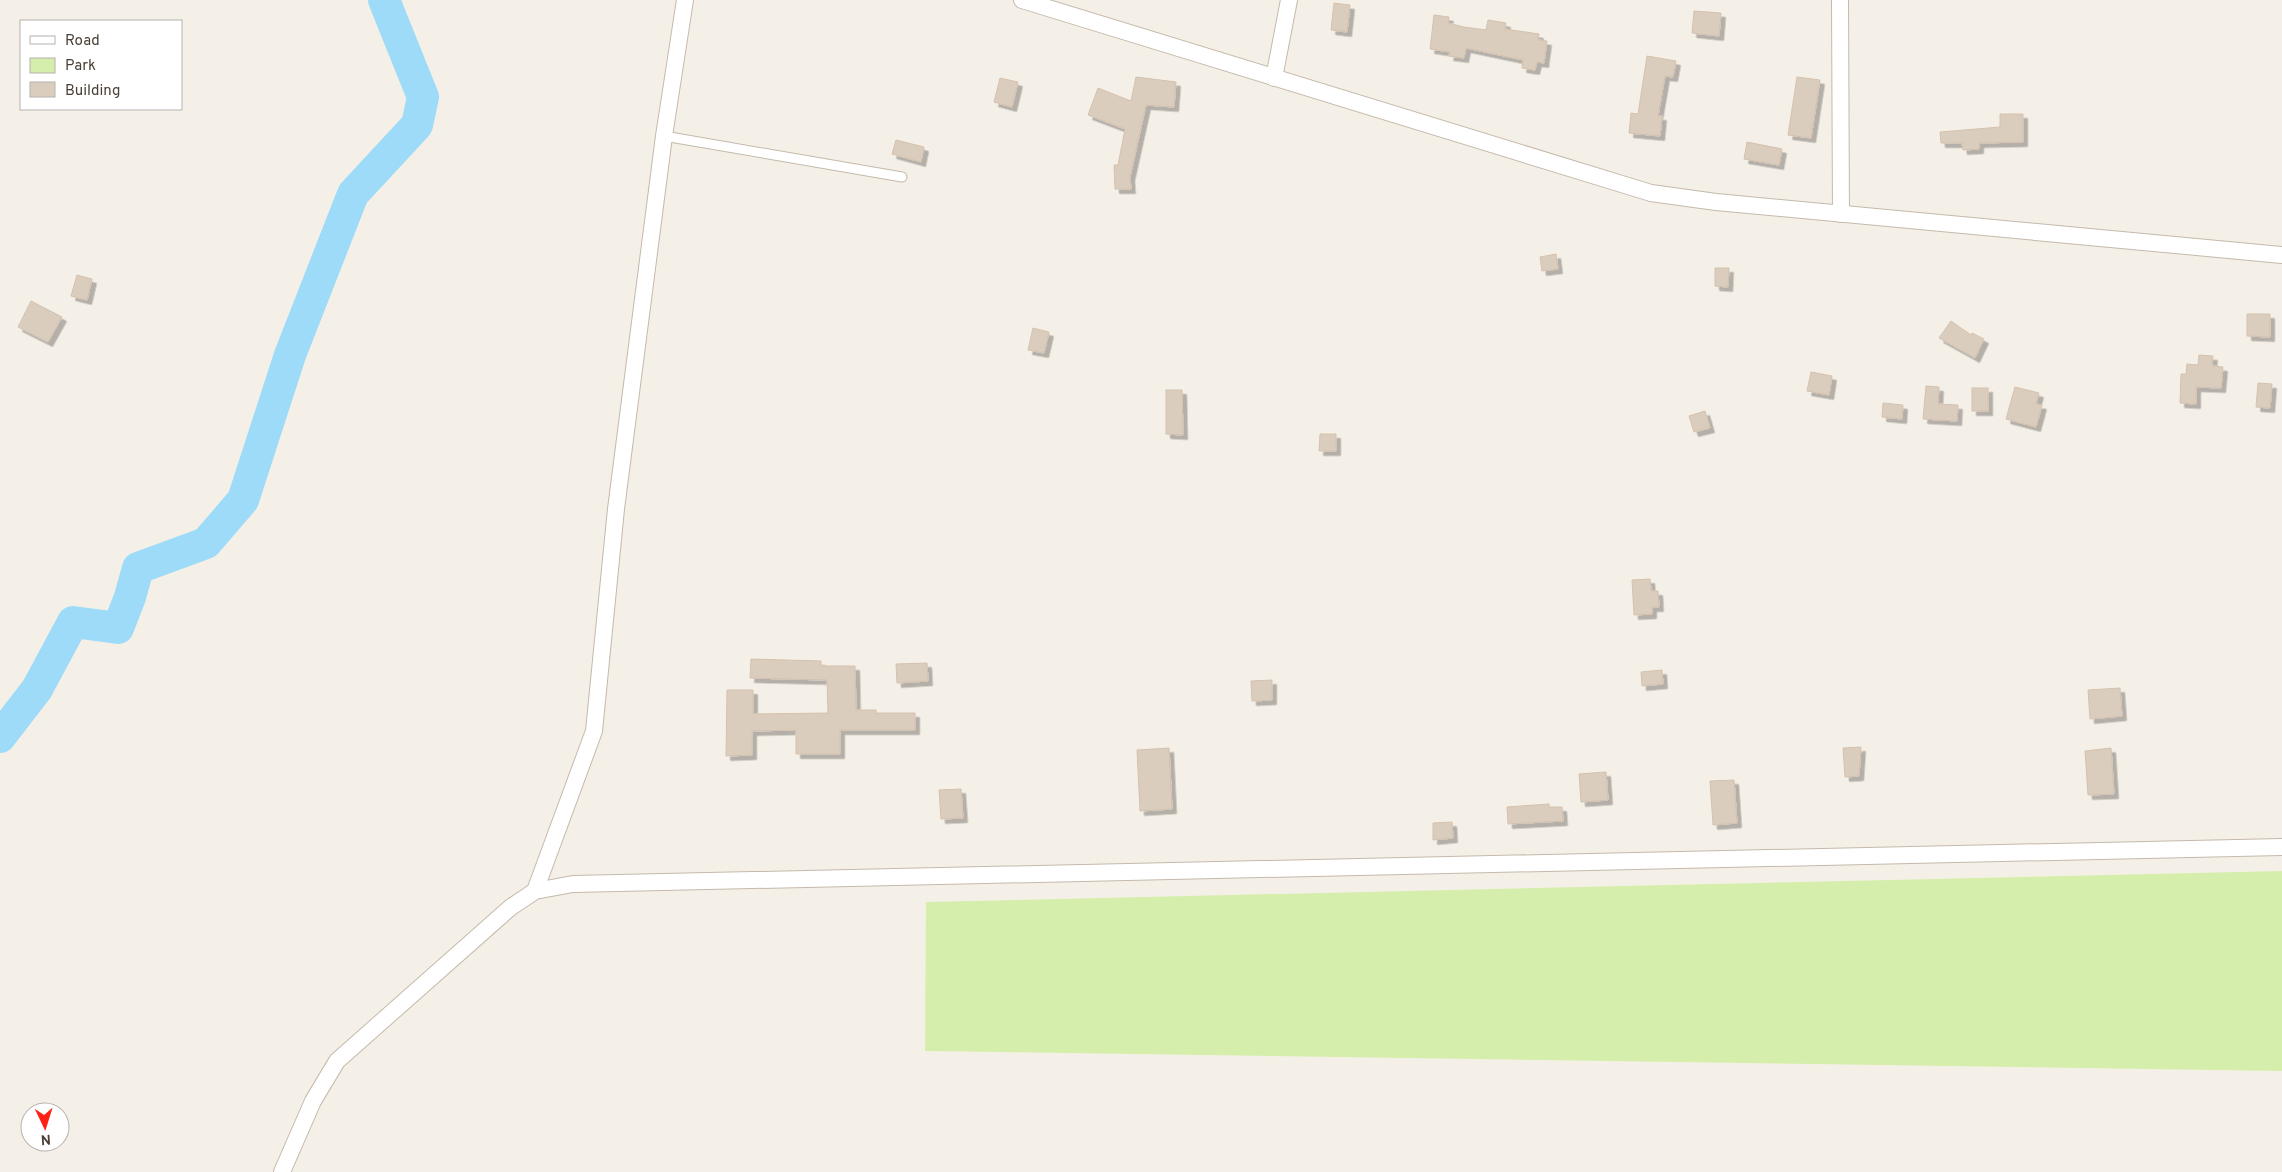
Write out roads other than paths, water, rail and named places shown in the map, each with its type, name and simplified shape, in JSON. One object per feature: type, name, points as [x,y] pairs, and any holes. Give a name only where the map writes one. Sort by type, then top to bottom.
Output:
[{"type":"street","points":[[535,891],[594,731],[616,509],[664,136],[685,0]]},
{"type":"street","points":[[1022,0],[1651,193],[1716,202],[2282,256]]},
{"type":"street","points":[[1274,78],[1289,0]]},
{"type":"street","points":[[1840,0],[1841,214]]},
{"type":"street","points":[[282,1172],[313,1101],[337,1061],[511,907],[535,891],[573,884],[2282,847]]},
{"type":"lane","points":[[664,136],[902,176]]},
{"type":"waterway","points":[[0,737],[37,689],[73,622],[118,628],[130,597],[138,568],[206,543],[243,500],[290,355],[353,194],[417,125],[423,97],[384,0]]}]
